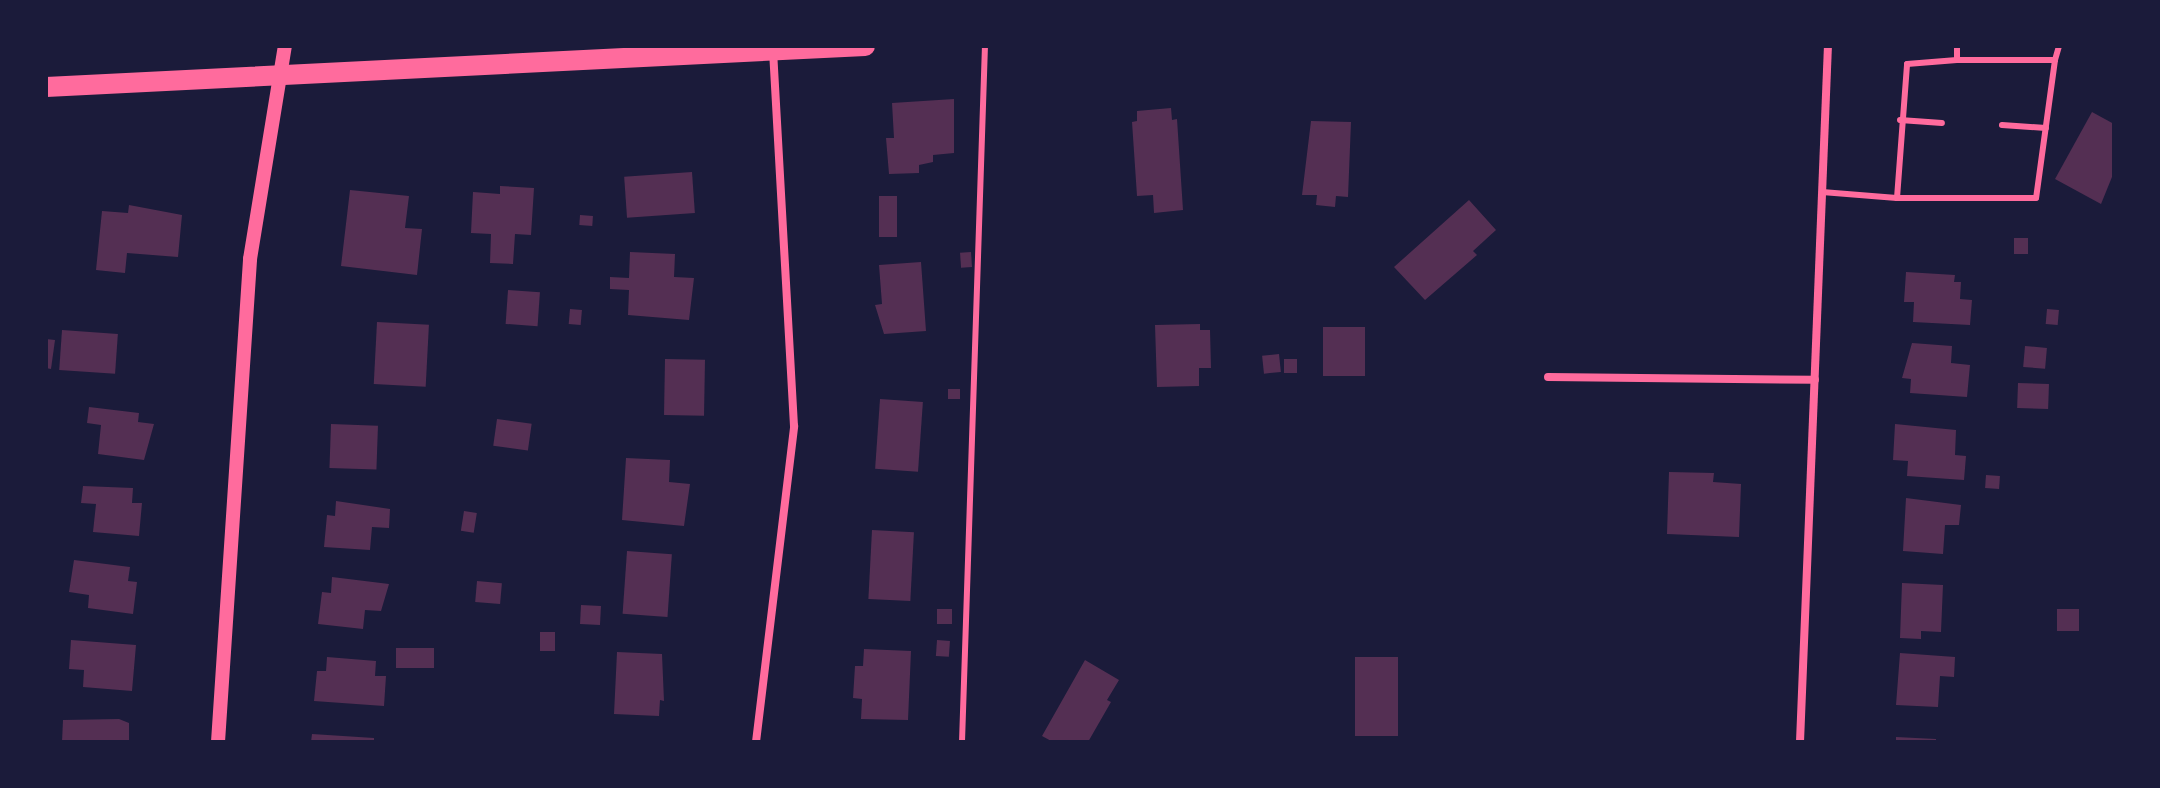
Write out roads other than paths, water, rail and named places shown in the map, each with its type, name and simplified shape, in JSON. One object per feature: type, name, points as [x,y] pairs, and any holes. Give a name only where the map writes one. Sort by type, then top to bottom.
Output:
[{"type":"main road","points":[[46,87],[283,78],[865,46]]},
{"type":"street","points":[[218,742],[250,259],[283,78],[285,46]]},
{"type":"street","points":[[1800,742],[1828,46]]},
{"type":"street","points":[[756,742],[794,426],[773,51]]},
{"type":"street","points":[[1548,377],[1815,380]]},
{"type":"lane","points":[[962,742],[985,46]]},
{"type":"lane","points":[[1957,46],[1957,60]]},
{"type":"lane","points":[[1822,192],[1897,198],[2036,198],[2059,46]]},
{"type":"lane","points":[[1897,198],[1900,120],[1907,64],[1957,60],[2055,60]]},
{"type":"lane","points":[[1900,120],[1942,123]]},
{"type":"lane","points":[[2002,125],[2046,128]]}]
